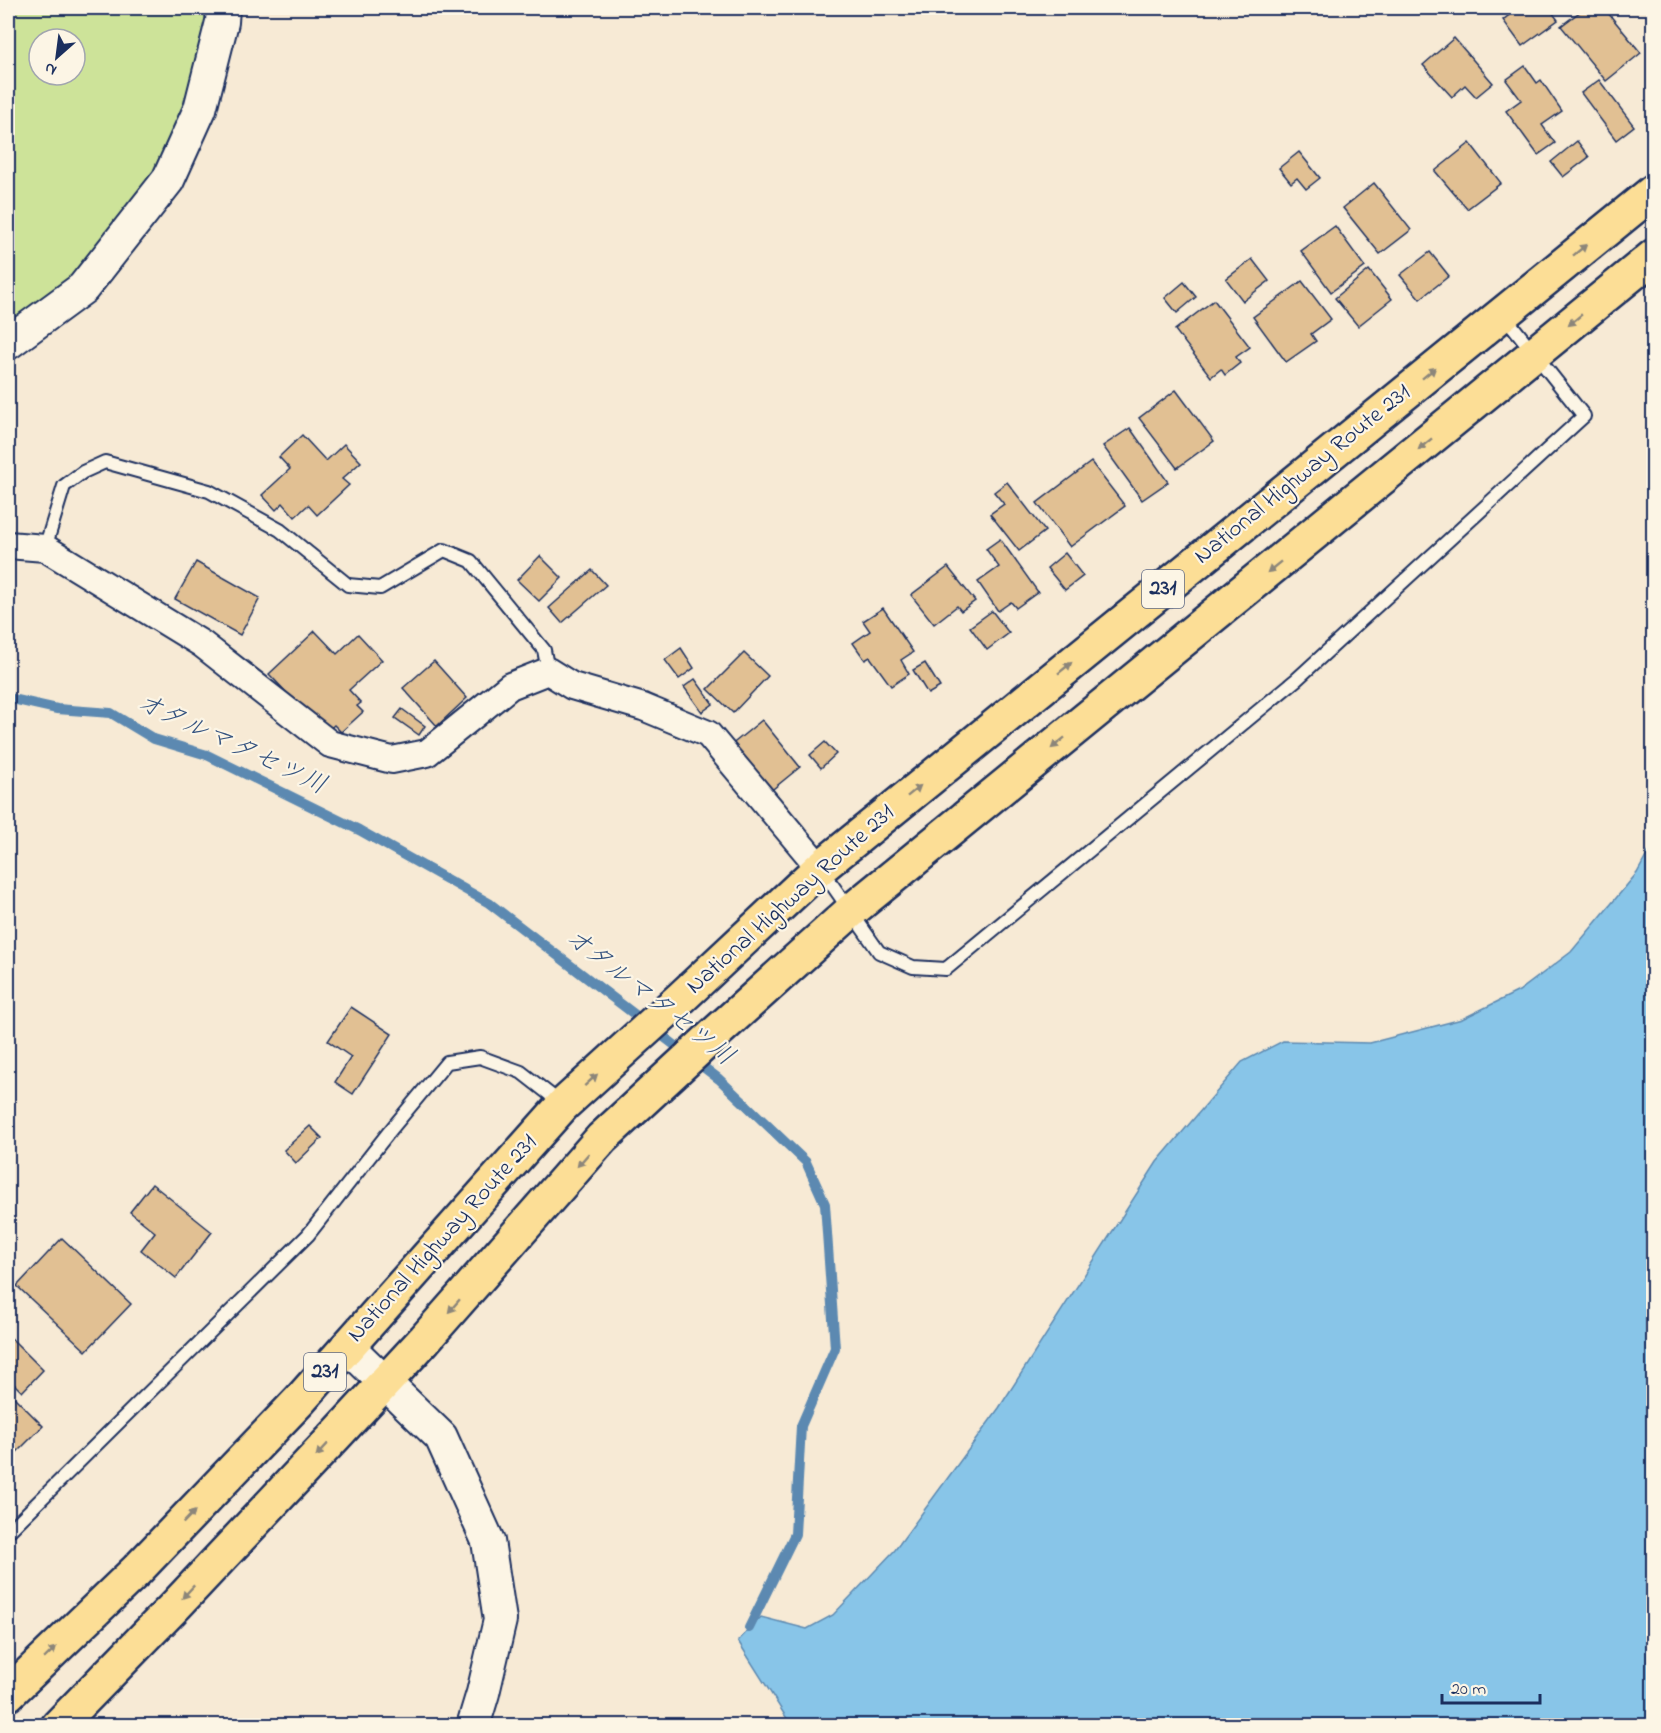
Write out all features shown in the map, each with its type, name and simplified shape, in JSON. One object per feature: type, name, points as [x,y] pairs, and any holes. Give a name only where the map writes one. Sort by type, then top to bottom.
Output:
[{"type":"highway","name":"National Highway Route 231","points":[[8,1694],[137,1570],[300,1400],[563,1105],[682,998],[820,868],[1653,191]]},
{"type":"highway","name":"National Highway Route 231","points":[[58,1725],[177,1604],[385,1382],[602,1138],[718,1030],[851,911],[1536,354],[1653,256]]},
{"type":"street","points":[[8,343],[83,288],[168,180],[200,109],[222,22],[223,8]]},
{"type":"street","points":[[8,545],[45,548],[202,644],[330,744],[392,760],[427,753],[510,686],[548,672],[572,686],[643,707],[708,734],[820,868]]},
{"type":"street","points":[[347,1346],[441,1437],[488,1541],[500,1620],[473,1725]]},
{"type":"lane","points":[[820,868],[879,952],[913,967],[946,969],[1297,679],[1584,416],[1503,314]]},
{"type":"lane","points":[[45,548],[64,486],[83,472],[105,462],[209,491],[280,530],[348,585],[380,588],[444,550],[471,561],[544,650],[548,672]]},
{"type":"lane","points":[[8,1532],[308,1236],[447,1062],[480,1057],[521,1072],[563,1105]]},
{"type":"green space","points":[[8,8],[209,8],[209,18],[187,99],[154,173],[75,275],[8,325]]},
{"type":"water","points":[[1653,844],[1653,1725],[791,1725],[738,1641],[761,1617],[807,1629],[833,1615],[895,1550],[999,1408],[1157,1162],[1242,1062],[1283,1041],[1370,1043],[1462,1019],[1519,991],[1571,952],[1637,873]]},
{"type":"building","points":[[1510,8],[1549,8],[1558,20],[1522,46],[1503,20],[1513,12]]},
{"type":"building","points":[[1585,8],[1604,8],[1641,53],[1606,81],[1561,26]]},
{"type":"building","points":[[1454,38],[1493,83],[1476,97],[1465,85],[1452,97],[1423,65]]},
{"type":"building","points":[[1525,66],[1537,83],[1541,80],[1562,111],[1542,125],[1555,143],[1538,155],[1506,111],[1521,100],[1506,80]]},
{"type":"building","points":[[1599,80],[1634,126],[1616,140],[1581,93]]},
{"type":"building","points":[[1577,141],[1589,157],[1563,177],[1551,162]]},
{"type":"building","points":[[1470,143],[1501,183],[1467,209],[1435,171]]},
{"type":"building","points":[[1299,152],[1320,178],[1306,189],[1297,178],[1291,183],[1279,168]]},
{"type":"building","points":[[1374,183],[1411,230],[1380,254],[1343,208]]},
{"type":"building","points":[[1335,226],[1365,267],[1331,292],[1301,251]]},
{"type":"building","points":[[1430,252],[1449,276],[1420,299],[1400,275]]},
{"type":"building","points":[[1252,259],[1269,281],[1243,301],[1226,279]]},
{"type":"building","points":[[1369,270],[1392,299],[1358,326],[1335,298]]},
{"type":"building","points":[[1302,281],[1331,319],[1311,334],[1316,341],[1286,362],[1253,317]]},
{"type":"building","points":[[1184,282],[1196,297],[1177,313],[1165,298]]},
{"type":"building","points":[[1214,300],[1250,347],[1236,357],[1240,363],[1225,375],[1221,369],[1211,377],[1175,330]]},
{"type":"building","points":[[1176,390],[1214,441],[1177,468],[1139,418]]},
{"type":"building","points":[[1130,428],[1168,482],[1142,500],[1103,446]]},
{"type":"building","points":[[302,435],[326,461],[344,444],[361,462],[342,479],[349,485],[317,515],[308,505],[295,517],[283,503],[276,510],[262,495],[290,469],[279,457]]},
{"type":"building","points":[[1091,462],[1125,506],[1070,547],[1037,503]]},
{"type":"building","points":[[1007,482],[1045,531],[1019,551],[990,514],[1004,504],[994,492]]},
{"type":"building","points":[[1000,539],[1038,592],[1016,608],[1011,602],[998,611],[978,582],[999,567],[986,549]]},
{"type":"building","points":[[1065,553],[1083,576],[1065,590],[1047,568]]},
{"type":"building","points":[[540,556],[562,578],[539,601],[517,580]]},
{"type":"building","points":[[196,562],[260,598],[240,635],[175,599]]},
{"type":"building","points":[[948,567],[975,601],[961,611],[957,606],[934,624],[911,595]]},
{"type":"building","points":[[592,570],[606,585],[562,623],[549,608]]},
{"type":"building","points":[[883,608],[913,652],[901,660],[909,674],[891,686],[870,657],[865,660],[853,643],[870,631],[863,621]]},
{"type":"building","points":[[992,611],[1009,633],[987,650],[970,627]]},
{"type":"building","points":[[315,631],[337,654],[358,634],[382,660],[349,690],[361,703],[357,706],[363,712],[341,732],[334,725],[325,733],[269,674]]},
{"type":"building","points":[[681,648],[694,668],[679,679],[665,660]]},
{"type":"building","points":[[744,653],[768,676],[733,713],[708,689]]},
{"type":"building","points":[[434,661],[467,698],[437,726],[403,688]]},
{"type":"building","points":[[925,663],[940,687],[928,694],[913,670]]},
{"type":"building","points":[[695,679],[713,704],[702,712],[684,687]]},
{"type":"building","points":[[402,709],[425,726],[419,735],[395,718]]},
{"type":"building","points":[[762,720],[800,767],[768,793],[730,746]]},
{"type":"building","points":[[825,742],[836,754],[821,768],[810,755]]},
{"type":"building","points":[[351,1007],[392,1034],[353,1094],[335,1082],[351,1057],[328,1041]]},
{"type":"building","points":[[310,1126],[322,1138],[296,1163],[284,1150]]},
{"type":"building","points":[[152,1184],[212,1232],[176,1278],[141,1250],[155,1232],[130,1212]]},
{"type":"building","points":[[62,1238],[131,1304],[86,1351],[17,1286]]},
{"type":"building","points":[[8,1335],[43,1370],[22,1392],[8,1378]]},
{"type":"building","points":[[8,1391],[43,1426],[10,1459],[8,1457]]},
{"type":"waterway","name":"オタルマタセツ川","points":[[8,698],[57,709],[111,713],[154,739],[207,755],[359,830],[489,903],[719,1079],[806,1162],[825,1204],[835,1348],[801,1426],[795,1534],[749,1628]]}]
